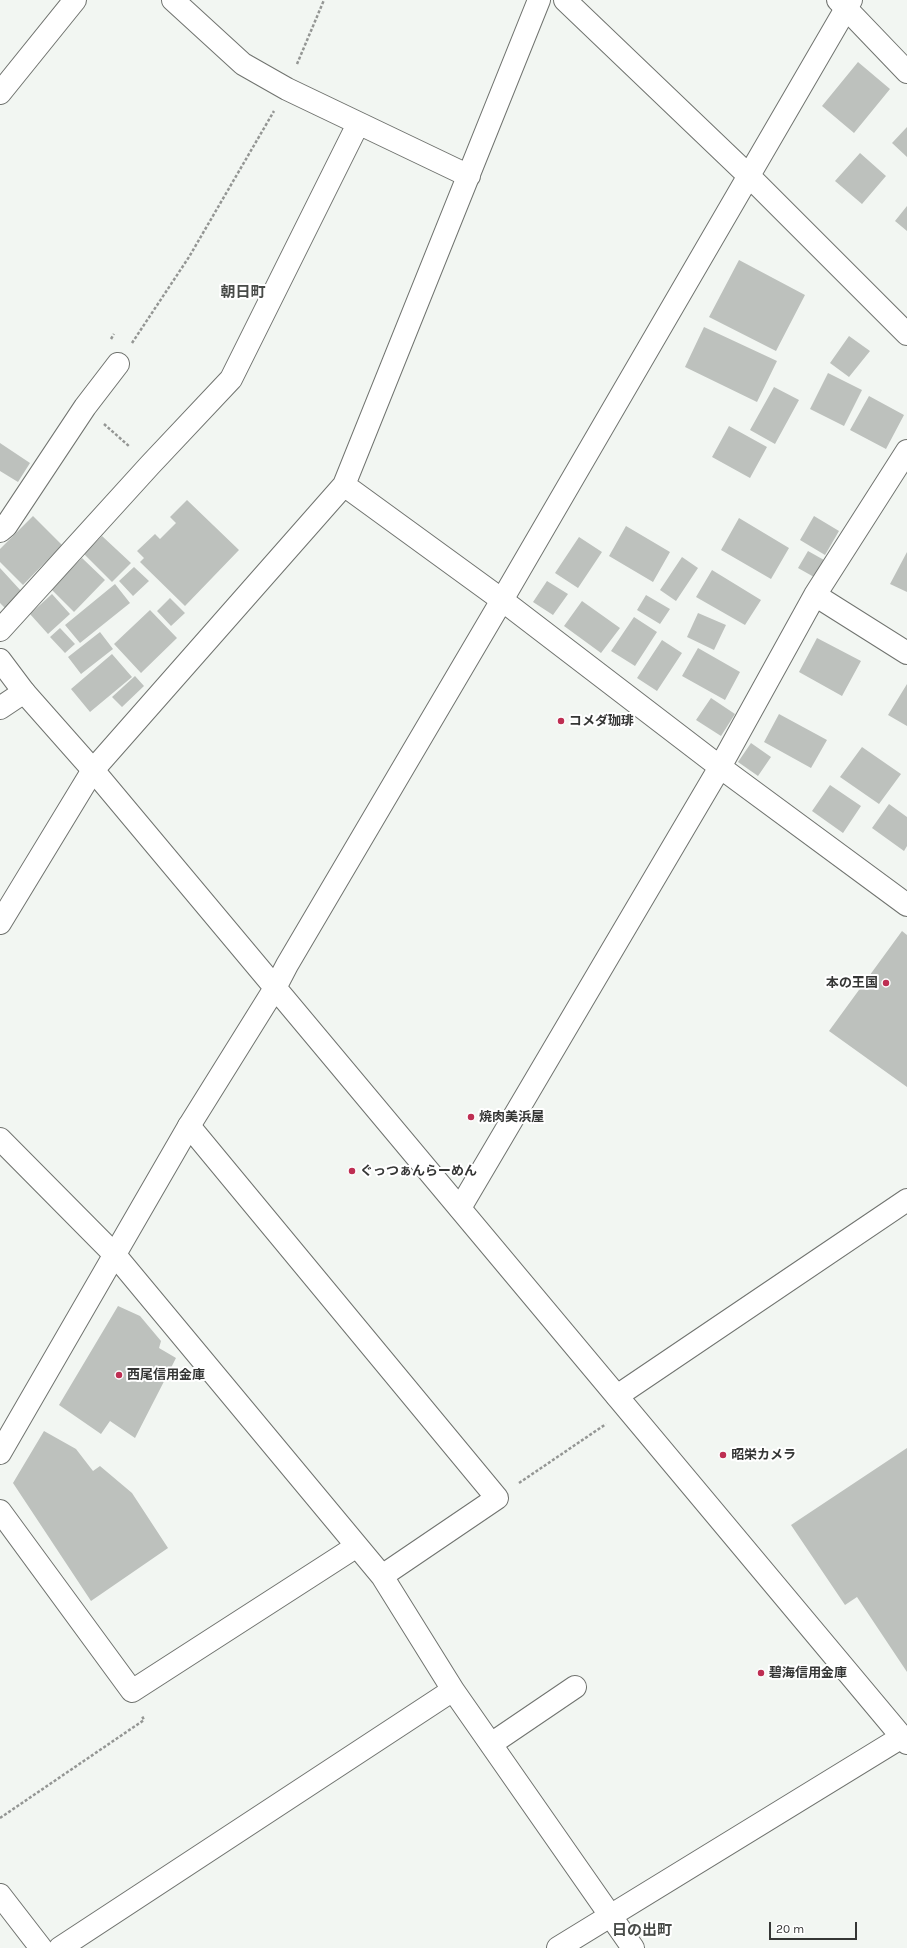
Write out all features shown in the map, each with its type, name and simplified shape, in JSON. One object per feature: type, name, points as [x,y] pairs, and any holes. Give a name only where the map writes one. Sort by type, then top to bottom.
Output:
[{"type":"street","points":[[0,92],[75,0]]},
{"type":"street","points":[[173,0],[244,64],[287,89],[469,176]]},
{"type":"street","points":[[0,924],[93,770],[344,485],[539,0]]},
{"type":"street","points":[[565,0],[749,176],[907,334]]},
{"type":"street","points":[[0,1453],[189,1126],[275,988],[287,965],[502,600],[749,176],[845,3],[907,72]]},
{"type":"street","points":[[0,630],[150,465],[231,379],[358,124]]},
{"type":"street","points":[[0,531],[6,526],[85,407],[118,364]]},
{"type":"street","points":[[460,1208],[720,767],[815,595],[907,451]]},
{"type":"street","points":[[344,485],[502,600],[720,767],[907,905]]},
{"type":"street","points":[[815,595],[907,653]]},
{"type":"street","points":[[0,660],[24,692],[93,770],[905,1738],[558,1948]]},
{"type":"street","points":[[0,708],[24,692]]},
{"type":"street","points":[[189,1126],[497,1498],[382,1576]]},
{"type":"street","points":[[0,1139],[115,1254],[382,1576],[453,1690],[633,1948]]},
{"type":"street","points":[[622,1402],[907,1200]]},
{"type":"street","points":[[0,1510],[132,1691],[357,1546]]},
{"type":"street","points":[[491,1744],[575,1686]]},
{"type":"street","points":[[60,1948],[453,1690]]},
{"type":"street","points":[[0,1895],[41,1948]]},
{"type":"path","points":[[118,364],[189,257],[287,89],[324,0]]},
{"type":"path","points":[[85,407],[150,465]]},
{"type":"path","points":[[497,1498],[622,1402]]},
{"type":"path","points":[[0,1818],[144,1720],[132,1691]]},
{"type":"building","points":[[858,62],[890,89],[854,133],[822,106]]},
{"type":"building","points":[[907,127],[907,157],[892,143]]},
{"type":"building","points":[[860,153],[886,176],[862,204],[835,181]]},
{"type":"building","points":[[907,206],[907,231],[895,221]]},
{"type":"building","points":[[739,260],[805,295],[776,351],[709,317]]},
{"type":"building","points":[[704,327],[777,361],[757,402],[685,367]]},
{"type":"building","points":[[849,336],[870,351],[849,377],[830,363]]},
{"type":"building","points":[[828,373],[862,390],[844,426],[810,409]]},
{"type":"building","points":[[774,387],[799,400],[775,444],[750,430]]},
{"type":"building","points":[[869,396],[904,415],[886,449],[850,430]]},
{"type":"building","points":[[729,426],[767,447],[750,478],[712,457]]},
{"type":"building","points":[[0,443],[30,463],[18,482],[0,471]]},
{"type":"building","points":[[187,500],[239,550],[185,606],[140,562],[144,558],[137,551],[155,534],[160,539],[176,523],[170,517]]},
{"type":"building","points":[[33,516],[62,545],[23,585],[0,562],[0,549]]},
{"type":"building","points":[[814,516],[839,531],[825,555],[800,540]]},
{"type":"building","points":[[739,518],[789,548],[771,579],[721,550]]},
{"type":"building","points":[[626,526],[670,552],[653,582],[609,556]]},
{"type":"building","points":[[102,536],[131,563],[112,582],[84,554]]},
{"type":"building","points":[[579,537],[602,552],[578,588],[555,573]]},
{"type":"building","points":[[808,551],[824,560],[814,577],[798,568]]},
{"type":"building","points":[[907,552],[907,592],[890,584]]},
{"type":"building","points":[[682,557],[698,568],[676,601],[660,590]]},
{"type":"building","points":[[82,558],[105,580],[74,612],[51,589]]},
{"type":"building","points":[[134,567],[149,581],[133,596],[119,581]]},
{"type":"building","points":[[0,568],[22,592],[5,608],[0,603]]},
{"type":"building","points":[[712,570],[761,600],[745,625],[696,597]]},
{"type":"building","points":[[547,581],[568,594],[553,615],[533,602]]},
{"type":"building","points":[[115,584],[130,603],[80,643],[65,625]]},
{"type":"building","points":[[52,594],[70,614],[48,634],[30,614]]},
{"type":"building","points":[[646,595],[670,609],[660,624],[637,610]]},
{"type":"building","points":[[170,598],[185,613],[171,626],[157,611]]},
{"type":"building","points":[[582,601],[620,628],[601,653],[564,626]]},
{"type":"building","points":[[150,610],[177,638],[141,673],[114,644]]},
{"type":"building","points":[[698,613],[726,625],[714,650],[687,637]]},
{"type":"building","points":[[634,617],[657,632],[635,666],[611,651]]},
{"type":"building","points":[[60,628],[75,644],[65,653],[50,637]]},
{"type":"building","points":[[100,632],[113,649],[81,674],[68,657]]},
{"type":"building","points":[[817,638],[861,661],[842,696],[799,672]]},
{"type":"building","points":[[662,640],[682,653],[657,691],[637,678]]},
{"type":"building","points":[[698,648],[740,672],[725,700],[682,676]]},
{"type":"building","points":[[112,654],[132,677],[90,712],[71,689]]},
{"type":"building","points":[[135,676],[144,686],[122,707],[112,697]]},
{"type":"building","points":[[907,684],[907,726],[888,715]]},
{"type":"building","points":[[711,698],[735,714],[721,736],[696,720]]},
{"type":"building","points":[[779,714],[827,740],[811,768],[764,742]]},
{"type":"building","points":[[751,743],[771,757],[758,776],[738,762]]},
{"type":"building","points":[[862,747],[901,774],[879,804],[840,777]]},
{"type":"building","points":[[830,785],[861,806],[843,833],[812,811]]},
{"type":"building","points":[[889,804],[907,817],[907,846],[904,851],[872,828]]},
{"type":"building","name":"本の王国","points":[[902,931],[907,935],[907,1087],[829,1031]]},
{"type":"building","points":[[118,1306],[140,1316],[161,1341],[159,1348],[176,1358],[135,1438],[110,1421],[101,1434],[59,1405]]},
{"type":"building","points":[[44,1431],[76,1449],[93,1471],[100,1466],[132,1493],[168,1548],[91,1601],[13,1483]]},
{"type":"building","points":[[907,1448],[907,1672],[857,1597],[845,1605],[791,1525]]},
{"type":"place","name":"コメダ珈琲","points":[[561,721]]},
{"type":"place","name":"本の王国","points":[[886,983]]},
{"type":"place","name":"焼肉美浜屋","points":[[471,1117]]},
{"type":"place","name":"ぐっつぁんらーめん","points":[[352,1171]]},
{"type":"place","name":"西尾信用金庫","points":[[119,1375]]},
{"type":"place","name":"昭栄カメラ","points":[[723,1455]]},
{"type":"place","name":"碧海信用金庫","points":[[761,1673]]},
{"type":"district","name":"朝日町","points":[[243,293]]},
{"type":"district","name":"日の出町","points":[[642,1931]]}]
